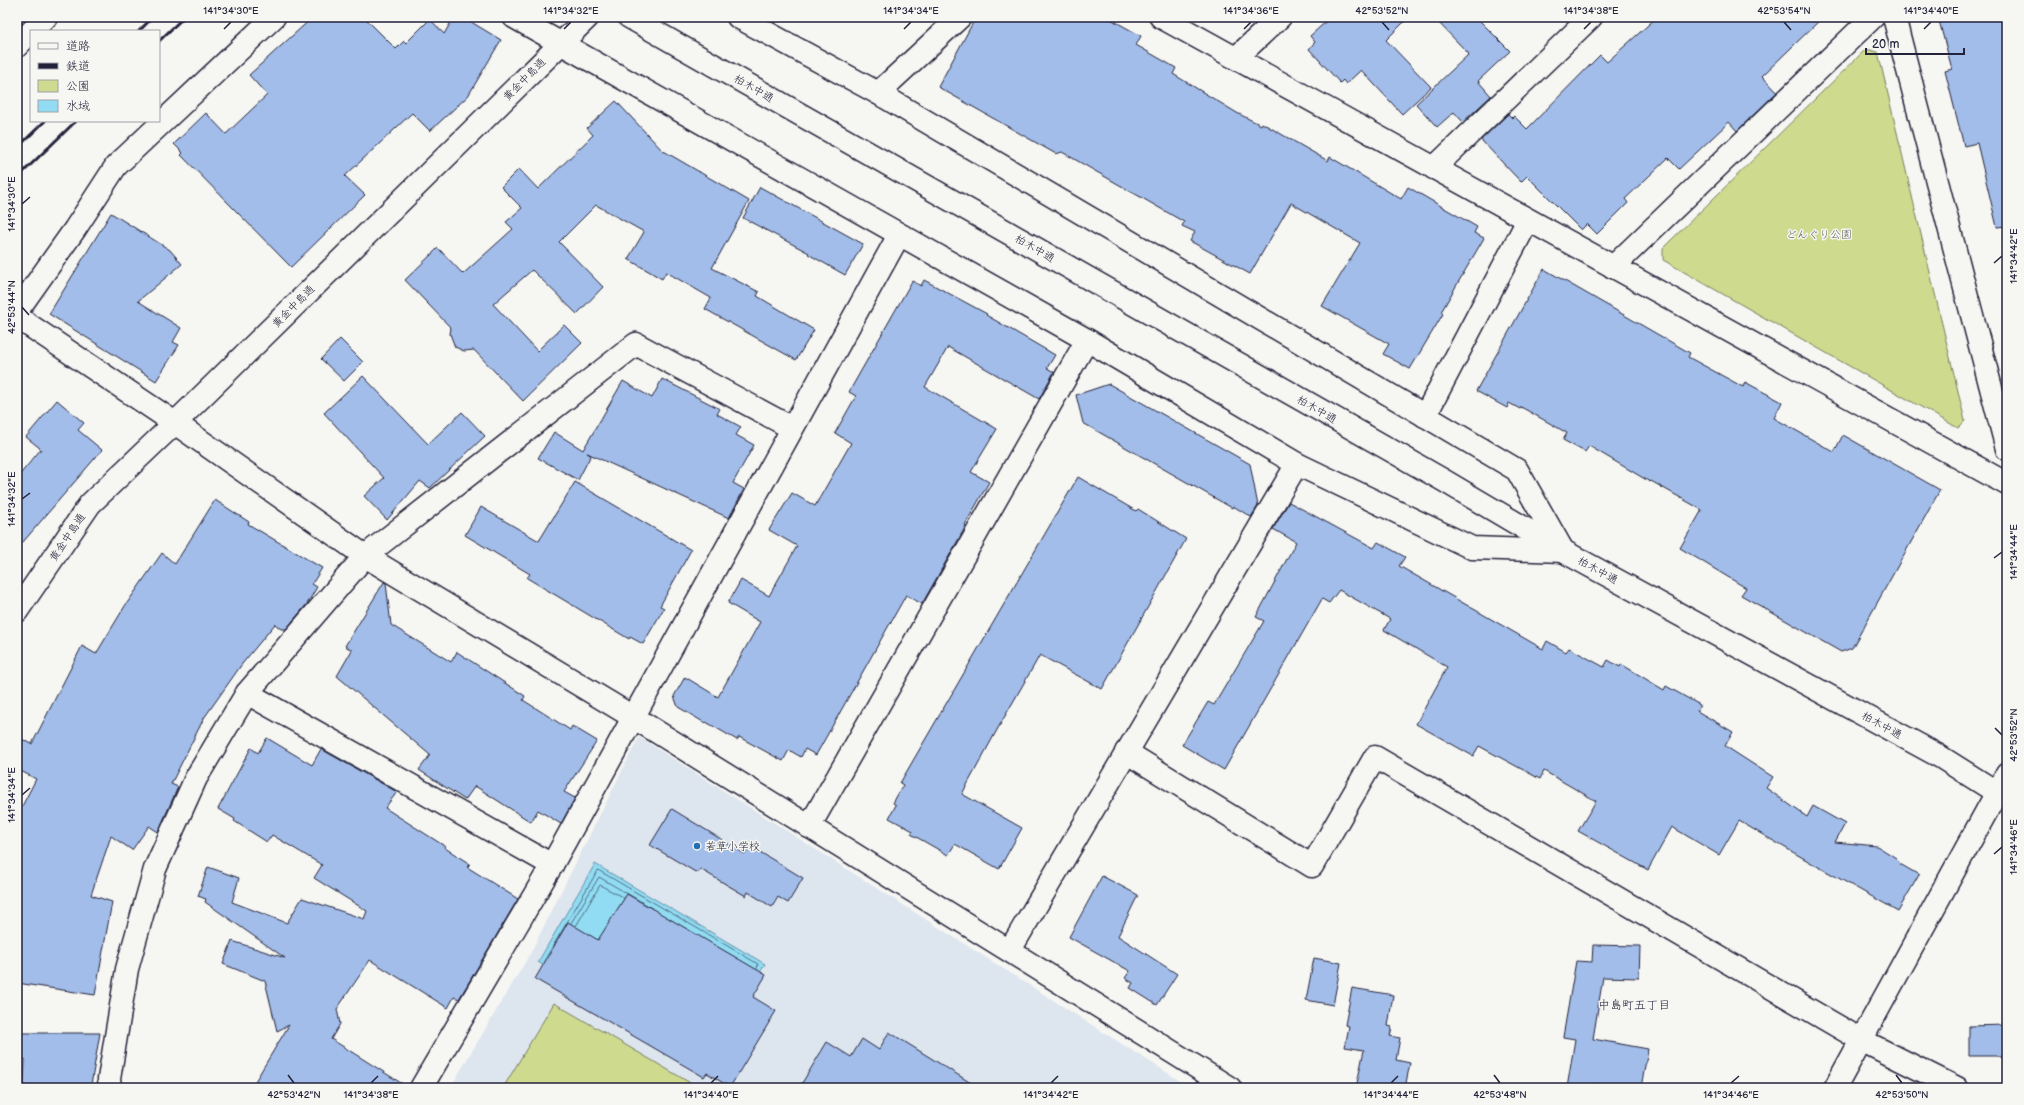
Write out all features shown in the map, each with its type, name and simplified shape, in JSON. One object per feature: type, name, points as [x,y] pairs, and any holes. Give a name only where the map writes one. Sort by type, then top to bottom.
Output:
[{"type":"street","points":[[34,30],[46,17]]},
{"type":"street","points":[[17,311],[75,229],[116,166],[274,17]]},
{"type":"street","points":[[514,17],[1087,340],[1297,464],[1472,548],[1563,551]]},
{"type":"street","name":"黄金中島通","points":[[17,611],[90,504],[175,423],[588,17]]},
{"type":"street","name":"柏木中通","points":[[629,17],[1443,480],[1563,551],[1939,756],[2001,794]]},
{"type":"street","points":[[738,17],[878,94],[1517,470],[1563,551]]},
{"type":"street","points":[[878,94],[960,17]]},
{"type":"street","points":[[1161,17],[2007,484]]},
{"type":"street","points":[[1236,58],[1280,17]]},
{"type":"street","points":[[1434,168],[1591,17]]},
{"type":"street","points":[[1613,267],[1874,17]]},
{"type":"street","points":[[1894,17],[2007,449]]},
{"type":"street","points":[[17,46],[30,34]]},
{"type":"street","points":[[1425,416],[1528,220]]},
{"type":"street","points":[[421,1088],[552,866],[899,235]]},
{"type":"street","points":[[17,317],[175,423],[365,556],[633,717],[1230,1088]]},
{"type":"street","points":[[809,827],[1087,340]]},
{"type":"street","points":[[110,1088],[109,1079],[127,969],[155,869],[196,778],[247,693],[365,556],[636,344],[792,428]]},
{"type":"street","points":[[1010,950],[1297,464]]},
{"type":"street","points":[[247,693],[552,866]]},
{"type":"street","points":[[1126,752],[1312,866],[1375,757],[1863,1041],[1957,1088]]},
{"type":"street","points":[[1835,1088],[1863,1041],[2001,794],[2007,774]]},
{"type":"shaded area","name":"若草小学校","points":[[639,737],[1191,1088],[450,1088],[529,956]]},
{"type":"green space","name":"どんぐり公園","points":[[1866,49],[1878,52],[1965,421],[1958,428],[1663,260],[1663,248]]},
{"type":"green space","points":[[554,1003],[699,1088],[503,1088]]},
{"type":"water","points":[[595,864],[765,964],[707,1062],[538,962]]},
{"type":"building","points":[[313,17],[364,17],[396,49],[404,41],[406,43],[430,19],[444,34],[454,17],[463,17],[501,40],[468,96],[430,131],[412,113],[345,176],[365,195],[291,267],[181,155],[183,153],[174,144],[206,113],[226,134],[267,95],[249,75]]},
{"type":"building","points":[[976,17],[1107,17],[1141,36],[1136,45],[1176,68],[1173,74],[1237,113],[1261,125],[1262,123],[1328,161],[1330,157],[1401,199],[1408,187],[1477,227],[1474,233],[1484,238],[1441,312],[1443,314],[1410,369],[1383,354],[1389,344],[1322,306],[1360,243],[1291,203],[1250,274],[1190,241],[1195,232],[1182,226],[1184,222],[1062,152],[1056,154],[938,87]]},
{"type":"building","points":[[1331,17],[1409,17],[1386,40],[1431,87],[1402,114],[1361,70],[1346,84],[1343,80],[1340,83],[1309,49],[1315,42],[1310,36]]},
{"type":"building","points":[[1433,17],[1476,17],[1510,51],[1478,81],[1491,96],[1463,122],[1454,112],[1437,127],[1416,104],[1469,54]]},
{"type":"building","points":[[1657,17],[1823,17],[1762,76],[1777,92],[1737,131],[1729,122],[1679,169],[1668,158],[1625,199],[1628,203],[1597,234],[1587,224],[1581,230],[1527,176],[1521,182],[1481,140],[1508,114],[1512,118],[1514,116],[1527,129],[1600,55],[1607,62]]},
{"type":"building","points":[[1938,17],[2007,17],[2007,226],[1997,227],[1977,143],[1964,146],[1945,71],[1952,69]]},
{"type":"building","points":[[616,101],[662,150],[749,201],[712,268],[759,292],[757,296],[814,330],[796,360],[705,309],[711,298],[666,272],[662,279],[628,259],[644,232],[596,205],[559,242],[603,287],[577,314],[532,270],[493,304],[537,351],[564,325],[582,343],[523,401],[474,350],[464,351],[455,347],[450,334],[451,328],[405,280],[438,248],[463,274],[513,229],[506,222],[522,208],[501,187],[519,169],[538,189],[593,135],[587,128]]},
{"type":"building","points":[[760,187],[863,244],[845,275],[808,254],[809,253],[743,218]]},
{"type":"building","points":[[111,213],[170,250],[182,264],[138,301],[181,328],[173,342],[179,345],[156,381],[49,314]]},
{"type":"building","points":[[1544,269],[1690,353],[1688,357],[1743,387],[1745,382],[1782,402],[1774,418],[1834,452],[1843,435],[1940,490],[1852,648],[1841,652],[1741,595],[1746,588],[1680,548],[1702,510],[1651,481],[1650,482],[1589,446],[1585,452],[1563,440],[1567,433],[1521,407],[1520,409],[1509,403],[1507,408],[1476,391]]},
{"type":"building","points":[[924,280],[987,314],[986,315],[1055,355],[1047,368],[1054,372],[1039,399],[948,347],[925,387],[997,429],[971,472],[989,482],[922,604],[906,595],[816,755],[805,749],[801,757],[789,750],[783,761],[739,737],[737,740],[678,707],[674,696],[685,677],[718,697],[760,622],[728,603],[741,580],[769,596],[797,546],[769,530],[792,493],[815,506],[851,443],[835,433],[856,396],[849,392],[912,281],[921,286]]},
{"type":"building","points":[[340,339],[363,362],[344,381],[321,359]]},
{"type":"building","points":[[363,376],[428,444],[462,412],[485,436],[430,488],[420,481],[387,520],[364,496],[384,478],[324,413]]},
{"type":"building","points":[[662,379],[720,409],[717,414],[741,427],[736,435],[754,445],[733,483],[744,489],[729,518],[587,453],[591,455],[578,480],[538,458],[554,432],[583,450],[623,381],[652,398]]},
{"type":"building","points":[[1109,384],[1250,464],[1258,506],[1251,517],[1233,506],[1232,508],[1083,423],[1076,395]]},
{"type":"building","points":[[57,400],[84,423],[78,430],[102,450],[17,549],[17,478],[41,449],[26,437]]},
{"type":"building","points":[[1078,477],[1136,511],[1138,509],[1186,539],[1102,689],[1040,655],[997,730],[962,794],[1022,828],[999,869],[955,844],[948,855],[911,834],[913,831],[889,818],[896,805],[893,803],[903,785],[900,783]]},
{"type":"building","points":[[575,482],[691,550],[660,606],[664,608],[643,644],[630,637],[629,639],[527,578],[530,574],[465,535],[481,507],[539,541]]},
{"type":"building","points":[[215,500],[249,522],[248,524],[322,568],[312,584],[317,587],[307,604],[286,629],[281,629],[275,624],[242,664],[204,718],[171,784],[178,787],[158,832],[149,826],[132,850],[111,836],[91,895],[112,902],[95,995],[17,983],[17,816],[36,779],[17,769],[17,737],[32,744],[82,646],[96,654],[125,606],[162,553],[175,564]]},
{"type":"building","points":[[1289,502],[1374,548],[1378,542],[1405,557],[1399,566],[1543,649],[1547,641],[1566,652],[1569,648],[1604,667],[1608,660],[1620,667],[1621,664],[1664,690],[1666,686],[1700,705],[1697,711],[1733,732],[1725,746],[1773,777],[1766,788],[1807,817],[1813,806],[1845,824],[1835,842],[1877,846],[1896,858],[1900,864],[1919,875],[1898,911],[1739,821],[1719,855],[1672,827],[1648,870],[1578,831],[1596,801],[1544,771],[1540,779],[1479,746],[1473,756],[1416,724],[1447,667],[1384,630],[1390,619],[1339,590],[1329,603],[1322,599],[1224,770],[1182,745],[1208,702],[1214,705],[1264,621],[1256,617],[1296,542],[1273,529]]},
{"type":"building","points":[[384,582],[386,583],[391,625],[451,662],[457,652],[525,696],[523,700],[570,730],[572,726],[597,741],[564,792],[575,798],[561,824],[538,810],[531,822],[475,786],[465,800],[419,770],[430,755],[337,676],[352,650],[345,646]]},
{"type":"building","points":[[267,738],[312,765],[321,749],[397,792],[385,808],[470,864],[467,867],[518,899],[459,999],[454,997],[448,1008],[370,960],[337,1009],[340,1024],[331,1039],[409,1088],[251,1088],[289,1025],[277,1031],[265,981],[223,964],[232,941],[285,958],[205,902],[206,899],[198,896],[208,867],[239,878],[232,902],[287,923],[302,898],[364,919],[367,911],[314,878],[322,865],[272,835],[267,842],[234,821],[235,819],[218,809],[251,748],[258,753]]},
{"type":"building","points":[[672,809],[745,854],[750,846],[803,878],[788,903],[778,897],[772,907],[748,892],[746,896],[700,869],[697,873],[650,845]]},
{"type":"building","points":[[1102,876],[1138,895],[1118,936],[1177,974],[1157,1005],[1130,988],[1133,983],[1125,978],[1130,971],[1069,937]]},
{"type":"building","points":[[627,894],[766,975],[753,997],[776,1011],[730,1087],[707,1073],[704,1077],[535,979],[568,922],[598,940]]},
{"type":"building","points":[[1593,945],[1640,946],[1639,978],[1603,977],[1593,1039],[1648,1049],[1641,1088],[1619,1088],[1594,1084],[1593,1088],[1567,1088],[1575,1039],[1563,1037],[1576,961],[1592,962]]},
{"type":"building","points":[[1314,958],[1341,963],[1333,1005],[1306,1000]]},
{"type":"building","points":[[1352,988],[1393,995],[1388,1026],[1392,1027],[1390,1036],[1400,1038],[1396,1060],[1410,1063],[1405,1088],[1356,1088],[1364,1050],[1345,1047],[1349,1026],[1345,1025]]},
{"type":"building","points":[[2007,1025],[2007,1056],[1969,1056],[1969,1026]]},
{"type":"building","points":[[889,1032],[979,1088],[799,1088],[827,1042],[851,1057],[862,1039],[879,1050]]},
{"type":"building","points":[[20,1033],[100,1033],[91,1085],[82,1084],[82,1088],[24,1088],[25,1059],[18,1059]]},
{"type":"railway","points":[[140,30],[153,17]]},
{"type":"railway","points":[[160,40],[184,17]]},
{"type":"railway","points":[[17,148],[44,122]]},
{"type":"railway","points":[[17,178],[75,122]]},
{"type":"place","name":"若草小学校","points":[[697,846]]},
{"type":"district","name":"中島町五丁目","points":[[1634,1005]]}]
